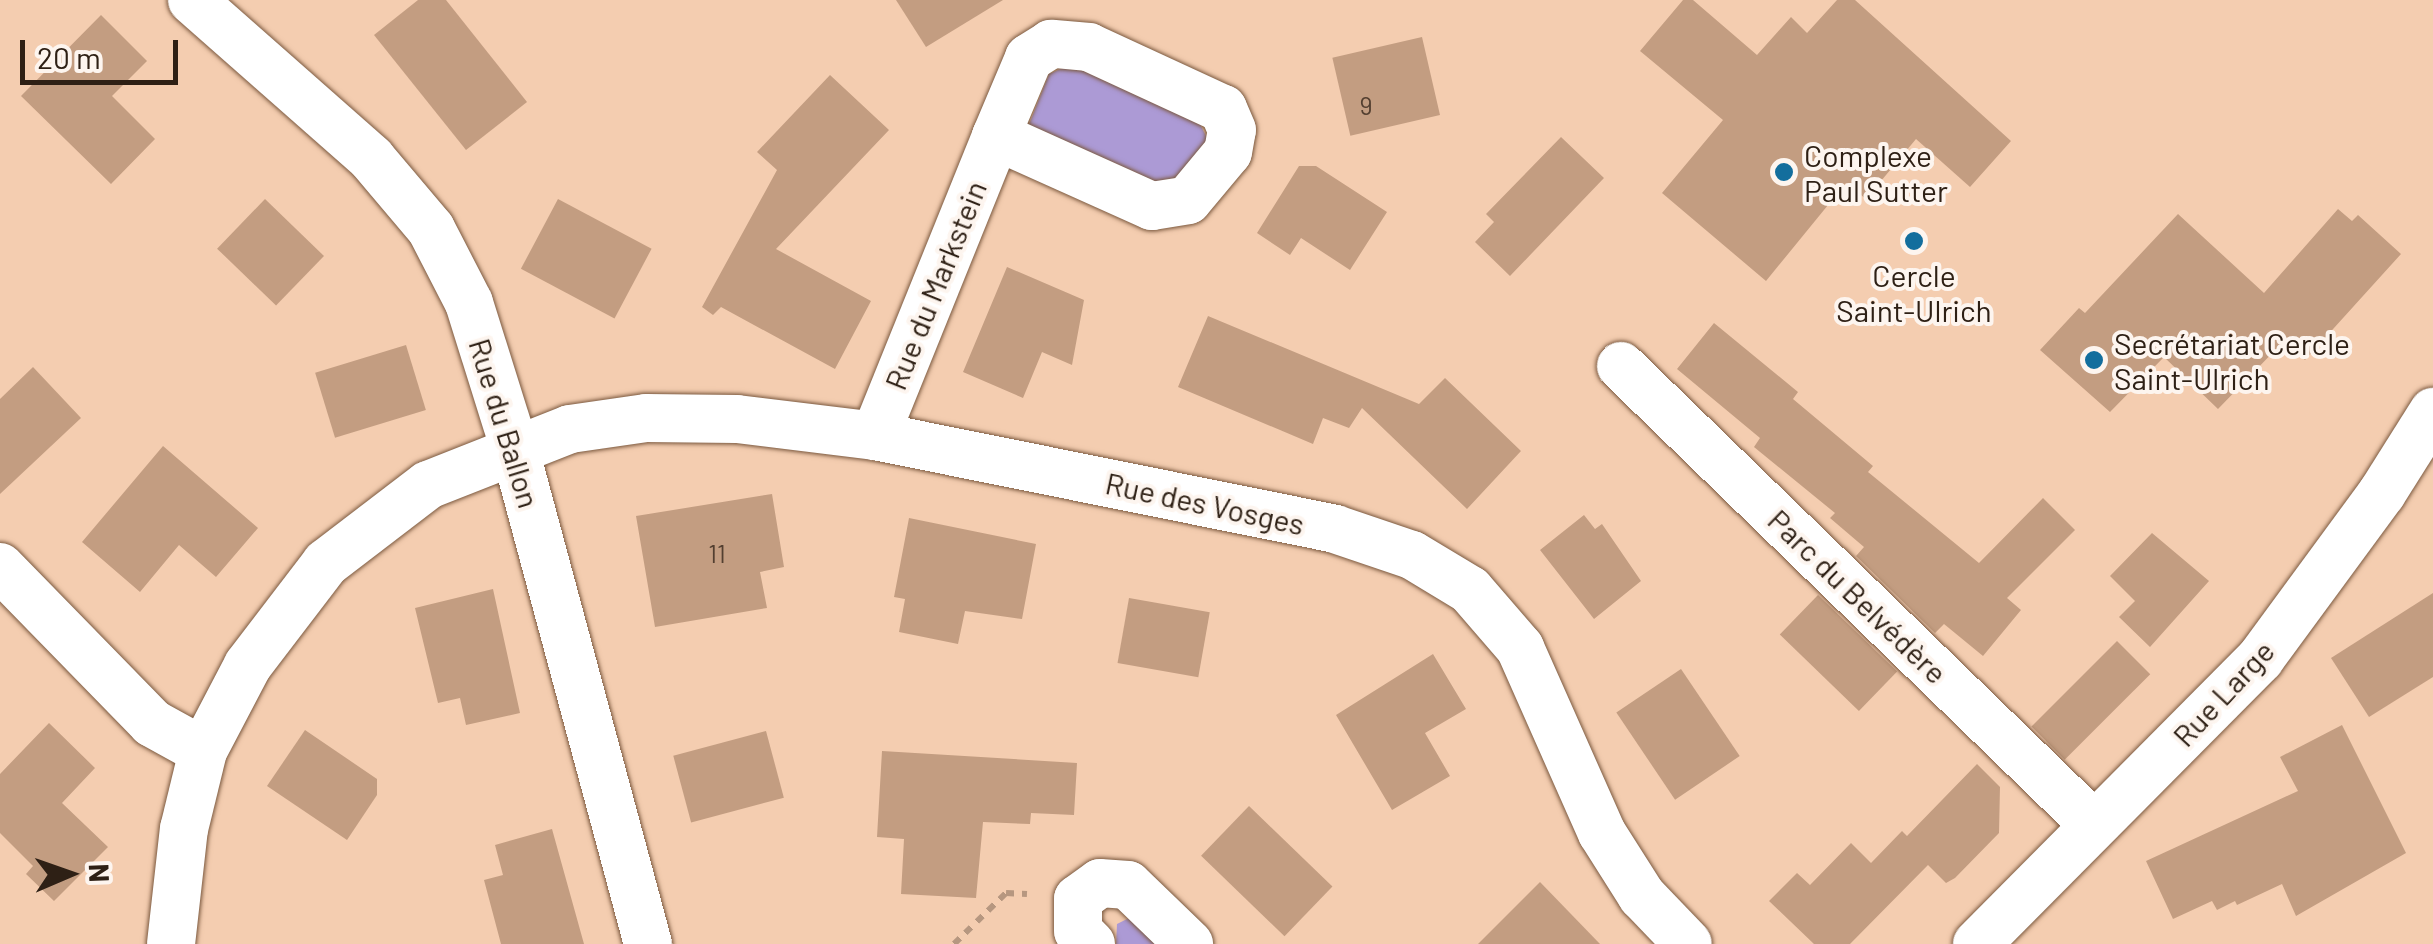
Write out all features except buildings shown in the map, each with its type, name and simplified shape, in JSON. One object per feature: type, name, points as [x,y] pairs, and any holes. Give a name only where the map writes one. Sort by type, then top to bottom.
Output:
[{"type":"street","name":"Rue du Ballon","points":[[192,0],[370,158],[432,229],[469,303],[515,450],[648,944]]},
{"type":"street","name":"Rue du Markstein","points":[[875,436],[996,136],[1029,58],[1051,44],[1089,47],[1223,110],[1232,130],[1228,152],[1188,200],[1152,206],[996,136]]},
{"type":"street","name":"Parc du Belvédère","points":[[1621,366],[2094,826]]},
{"type":"street","name":"Rue Large","points":[[1977,944],[2260,659],[2382,493],[2433,412]]},
{"type":"street","name":"Rue des Vosges","points":[[170,944],[184,829],[202,751],[248,665],[326,563],[428,484],[570,429],[646,418],[737,419],[875,436],[1335,529],[1412,555],[1470,590],[1520,648],[1602,833],[1642,896],[1688,944]]},
{"type":"street","points":[[0,567],[152,722],[202,751]]},
{"type":"street","points":[[1090,944],[1078,932],[1078,898],[1100,883],[1128,885],[1189,944]]},
{"type":"path","points":[[954,944],[1006,893],[1078,898]]},
{"type":"shaded area","points":[[1072,64],[1200,124],[1208,140],[1179,180],[1149,184],[1028,127],[1049,74]]},
{"type":"shaded area","points":[[1135,915],[1170,944],[1116,944],[1117,924]]},
{"type":"place","name":"Complexe Paul Sutter","points":[[1784,172]]},
{"type":"place","name":"Cercle Saint-Ulrich","points":[[1914,241]]},
{"type":"place","name":"Secrétariat Cercle Saint-Ulrich","points":[[2094,360]]}]
